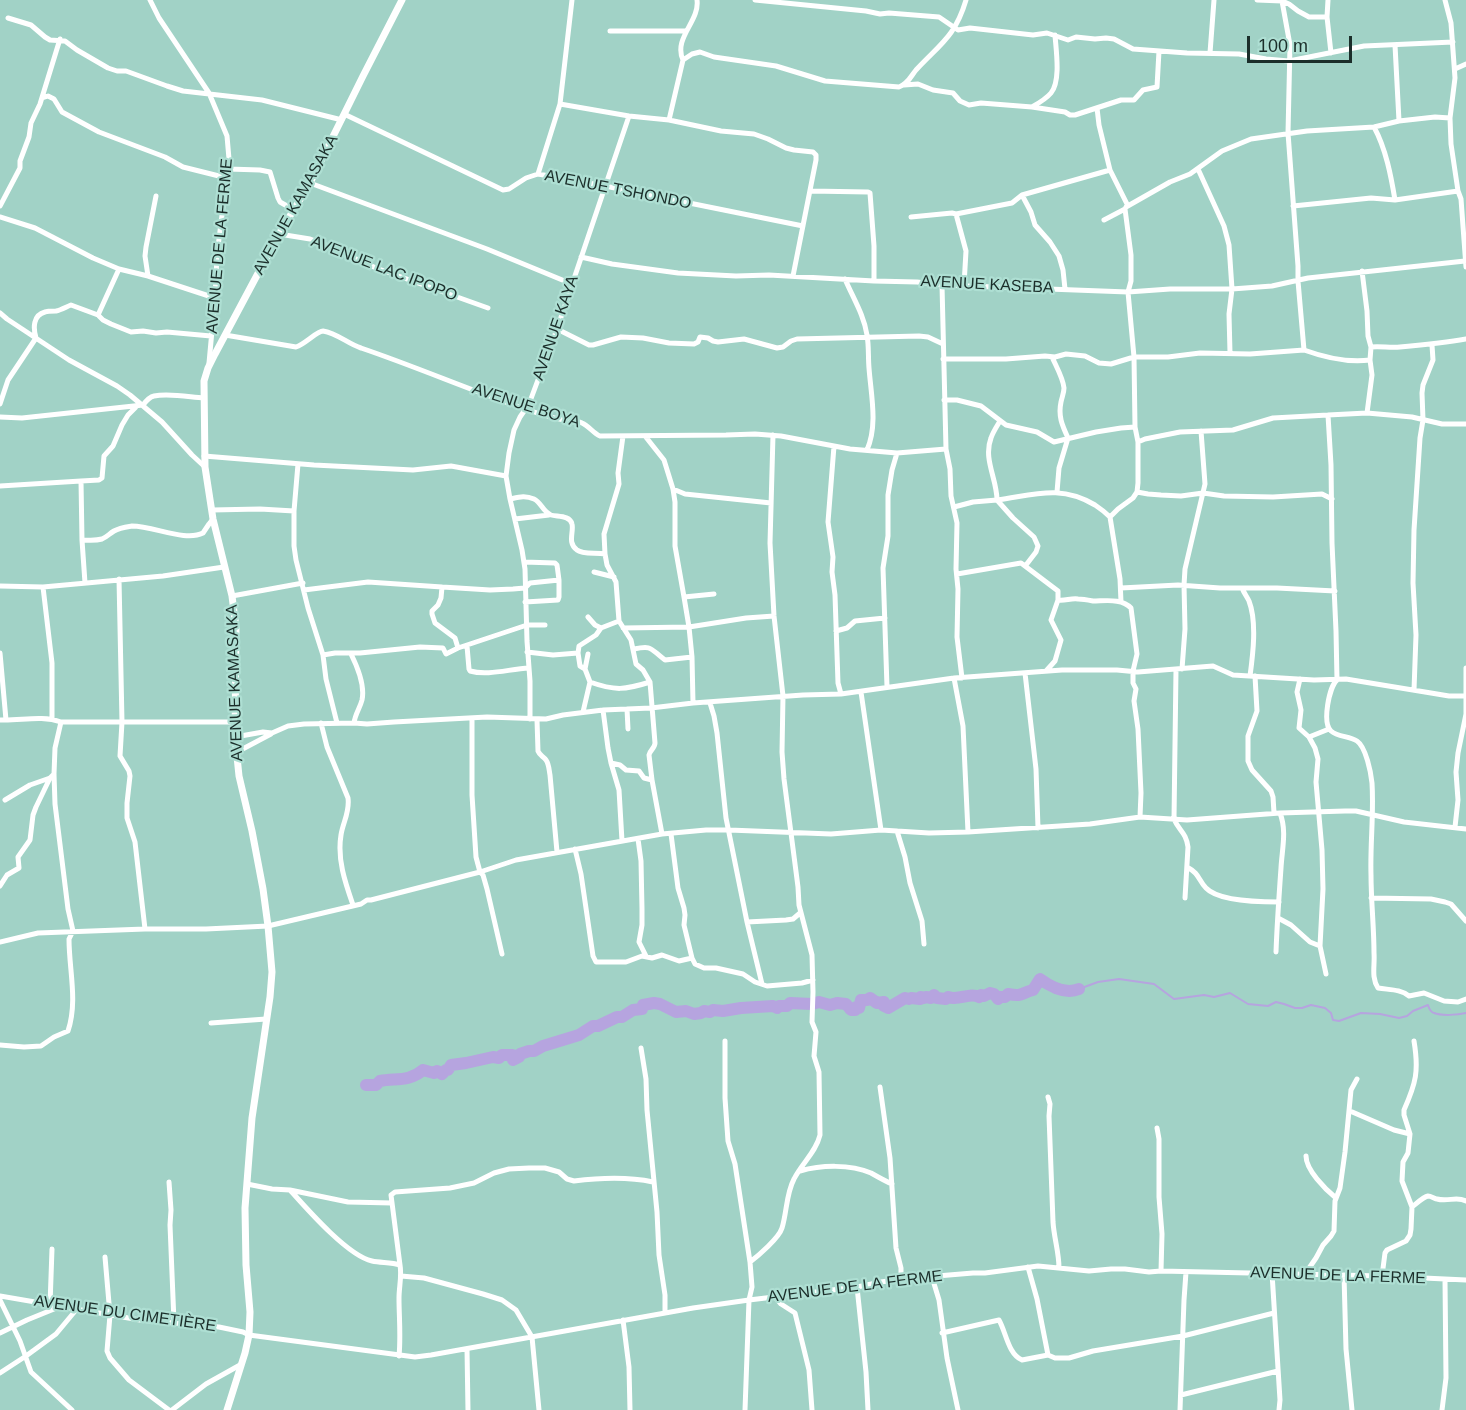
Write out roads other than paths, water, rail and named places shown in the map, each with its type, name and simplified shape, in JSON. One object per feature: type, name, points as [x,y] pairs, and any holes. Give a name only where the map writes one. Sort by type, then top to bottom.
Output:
[{"type":"street","name":"AVENUE DE LA FERME","points":[[150,0],[159,18],[209,93],[227,136],[229,159],[217,255],[208,368]]},
{"type":"street","name":"AVENUE KAMASAKA","points":[[227,1410],[249,1335],[245,1217],[247,1184],[252,1118],[272,972],[268,926],[252,831],[239,776],[235,722],[236,646],[232,596],[213,519],[205,466],[204,381],[208,368],[279,234],[310,183],[402,0]]},
{"type":"street","points":[[538,174],[560,104],[572,0]]},
{"type":"street","points":[[669,120],[683,60],[680,55],[682,39],[697,9],[697,0]]},
{"type":"street","points":[[755,0],[880,14],[936,17],[955,29],[962,30],[970,28],[1033,35],[1047,33],[1068,40],[1076,37],[1106,38],[1114,39],[1130,48],[1239,54],[1289,61],[1364,46],[1453,42]]},
{"type":"street","points":[[904,85],[955,29],[966,0]]},
{"type":"street","points":[[1210,54],[1214,0]]},
{"type":"street","points":[[1257,0],[1282,1],[1309,17],[1327,17]]},
{"type":"street","points":[[1328,0],[1327,17],[1331,53]]},
{"type":"street","points":[[1445,0],[1450,12],[1455,69],[1450,118],[1451,144],[1461,199],[1466,264]]},
{"type":"street","points":[[1282,1],[1288,36],[1288,133],[1304,350]]},
{"type":"street","points":[[8,18],[31,25],[45,37],[65,41],[117,72],[126,71],[183,91],[262,100],[343,117]]},
{"type":"street","points":[[610,31],[685,31]]},
{"type":"street","points":[[1032,107],[1047,98],[1056,82],[1055,35]]},
{"type":"street","points":[[0,206],[20,168],[31,123],[42,98],[60,39]]},
{"type":"street","points":[[1395,45],[1399,121]]},
{"type":"street","points":[[683,60],[700,52],[714,57],[776,66],[825,81],[900,87],[918,84],[933,90],[953,93],[960,101],[969,105],[981,103],[1032,107],[1075,115],[1121,100],[1134,100],[1143,90],[1157,87],[1159,51]]},
{"type":"street","points":[[1455,69],[1466,64]]},
{"type":"street","points":[[42,98],[48,96],[54,99],[62,112],[99,132],[165,157],[183,167],[227,178]]},
{"type":"street","points":[[560,104],[628,116],[669,120],[721,131],[753,134],[794,150],[813,152],[816,160],[792,276]]},
{"type":"street","points":[[1097,108],[1110,170],[1126,207],[1132,274],[1128,292],[1134,357],[1135,427],[1138,442],[1137,492],[1129,502],[1118,508],[1110,517]]},
{"type":"street","name":"AVENUE KAYA","points":[[530,719],[524,562],[506,476],[513,430],[528,404],[557,329],[628,116]]},
{"type":"street","name":"AVENUE TSHONDO","points":[[343,117],[503,190],[538,174],[803,226]]},
{"type":"street","points":[[1104,220],[1164,185],[1190,174],[1212,157],[1239,143],[1307,130],[1374,127],[1399,121],[1435,117],[1450,118]]},
{"type":"street","points":[[1374,127],[1388,166],[1395,200]]},
{"type":"street","points":[[228,169],[270,172],[280,202],[294,210]]},
{"type":"street","points":[[1198,169],[1224,226],[1229,245],[1232,289],[1229,314],[1230,353]]},
{"type":"street","points":[[911,217],[956,214],[1012,203],[1022,195],[1110,170]]},
{"type":"street","points":[[310,183],[487,249],[572,284]]},
{"type":"street","points":[[810,191],[870,193],[874,281]]},
{"type":"street","points":[[1293,206],[1311,206],[1371,198],[1395,200],[1458,191]]},
{"type":"street","points":[[1022,195],[1035,225],[1059,256],[1065,289]]},
{"type":"street","points":[[148,276],[145,256],[156,196]]},
{"type":"street","points":[[956,214],[966,251],[963,285]]},
{"type":"street","points":[[0,217],[35,228],[119,269],[215,298]]},
{"type":"street","name":"AVENUE LAC IPOPO","points":[[279,234],[310,239],[376,268],[489,308]]},
{"type":"street","name":"AVENUE KASEBA","points":[[580,257],[678,273],[769,275],[942,285],[1128,292],[1272,286],[1308,278],[1450,261],[1466,264]]},
{"type":"street","points":[[98,315],[119,269]]},
{"type":"street","points":[[1362,271],[1372,375],[1367,413]]},
{"type":"street","points":[[845,279],[861,314],[868,337],[872,437],[867,450]]},
{"type":"street","points":[[942,285],[946,449],[950,469],[951,496],[957,523],[957,637],[962,678]]},
{"type":"street","points":[[0,404],[8,380],[36,338],[34,323],[44,312],[60,310],[71,305],[98,315],[103,320],[131,332],[211,336]]},
{"type":"street","points":[[0,313],[80,367],[117,386],[162,422],[205,466]]},
{"type":"street","points":[[557,329],[589,345],[621,337],[694,344],[700,337],[704,337],[718,342],[744,339],[777,348],[797,339],[919,336],[928,337],[943,344]]},
{"type":"street","name":"AVENUE BOYA","points":[[225,335],[296,347],[324,331],[357,347],[525,409],[556,419],[580,422],[598,435],[755,434],[897,453],[946,449]]},
{"type":"street","points":[[1371,347],[1398,348],[1466,339]]},
{"type":"street","points":[[1414,690],[1416,635],[1413,548],[1423,420],[1422,393],[1433,360],[1432,345]]},
{"type":"street","points":[[943,359],[1052,357],[1066,354],[1085,356],[1099,363],[1111,363],[1134,357],[1304,350],[1342,361],[1370,360]]},
{"type":"street","points":[[1052,357],[1063,381],[1064,390],[1059,417],[1068,438],[1059,468],[1057,492]]},
{"type":"street","points":[[0,486],[99,480],[102,478],[104,456],[113,446],[128,415],[147,400],[153,396],[181,395],[204,398]]},
{"type":"street","points":[[944,399],[981,406],[1006,425],[1037,432],[1054,442],[1096,432],[1135,427]]},
{"type":"street","points":[[0,417],[22,418],[140,406]]},
{"type":"street","points":[[1138,442],[1172,433],[1233,430],[1273,418],[1328,414],[1367,413],[1412,417],[1442,424],[1466,424]]},
{"type":"street","points":[[1328,414],[1337,680]]},
{"type":"street","points":[[1000,421],[991,437],[988,455],[997,500],[1034,537],[1038,546],[1026,565]]},
{"type":"street","points":[[1185,898],[1187,840],[1174,819],[1179,669],[1185,629],[1185,569],[1205,484],[1201,431]]},
{"type":"street","points":[[750,1262],[780,1233],[792,1183],[818,1143],[820,1135],[819,1072],[814,1056],[816,1032],[812,1022],[812,955],[800,913],[783,779],[783,696],[774,616],[770,543],[772,435]]},
{"type":"street","points":[[623,436],[618,473],[619,484],[604,534],[605,554],[616,582],[619,621],[628,633],[634,649],[636,664],[643,670],[650,682],[655,744],[649,755],[662,834]]},
{"type":"street","points":[[645,436],[664,460],[673,489],[675,546],[689,627],[693,703]]},
{"type":"street","points":[[834,446],[828,522],[836,595],[838,683],[841,694]]},
{"type":"street","points":[[887,687],[883,568],[888,536],[888,495],[897,453]]},
{"type":"street","points":[[204,456],[413,470],[451,466],[506,476]]},
{"type":"street","points":[[298,464],[294,510],[296,560],[323,655],[326,679],[337,723]]},
{"type":"street","points":[[81,481],[85,583]]},
{"type":"street","points":[[673,489],[685,494],[771,503]]},
{"type":"street","points":[[954,507],[973,502],[1057,492],[1072,494],[1088,501],[1110,517],[1121,588],[1120,602]]},
{"type":"street","points":[[1137,492],[1161,495],[1273,497],[1322,494],[1332,499]]},
{"type":"street","points":[[510,499],[524,496],[535,499],[551,515]]},
{"type":"street","points":[[212,510],[294,510]]},
{"type":"street","points":[[515,519],[551,515],[567,518],[572,524],[570,535],[575,549],[580,552],[605,554]]},
{"type":"street","points":[[82,540],[102,539],[114,531],[130,526],[191,537],[203,533],[213,519]]},
{"type":"street","points":[[513,589],[525,598],[558,600],[559,580],[555,562],[524,562]]},
{"type":"street","points":[[957,574],[1019,563],[1026,565],[1058,591],[1058,600],[1051,620],[1061,640],[1055,661],[1046,671]]},
{"type":"street","points":[[0,586],[43,587],[163,576],[224,567]]},
{"type":"street","points":[[594,572],[614,577]]},
{"type":"street","points":[[119,579],[122,722],[120,756],[130,776],[127,818],[135,842],[145,929]]},
{"type":"street","points":[[304,591],[368,582],[490,590],[525,588],[530,583],[559,580]]},
{"type":"street","points":[[232,596],[303,584]]},
{"type":"street","points":[[1121,588],[1184,585],[1335,591]]},
{"type":"street","points":[[442,586],[441,598],[432,614],[435,623],[455,638],[458,648]]},
{"type":"street","points":[[43,587],[52,663],[52,719]]},
{"type":"street","points":[[1242,588],[1249,600],[1252,612],[1252,676],[1257,711],[1248,736],[1248,761],[1252,770],[1271,791],[1285,834],[1281,858],[1276,952]]},
{"type":"street","points":[[684,597],[714,594]]},
{"type":"street","points":[[1058,600],[1078,598],[1120,602],[1128,604],[1133,612],[1137,654],[1133,683],[1136,689],[1134,701],[1138,729],[1140,817]]},
{"type":"street","points":[[623,628],[689,627],[774,616]]},
{"type":"street","points":[[588,617],[601,628]]},
{"type":"street","points":[[836,631],[847,628],[855,621],[885,618]]},
{"type":"street","points":[[585,669],[580,666],[579,646],[596,635],[601,628],[619,621]]},
{"type":"street","points":[[323,655],[420,647],[442,648],[446,654],[527,625],[545,625]]},
{"type":"street","points":[[467,646],[469,669],[472,672],[486,673],[529,668]]},
{"type":"street","points":[[634,649],[648,647],[665,660],[692,657]]},
{"type":"street","points":[[527,652],[553,655],[578,652]]},
{"type":"street","points":[[0,653],[3,720],[36,718],[61,722],[235,722]]},
{"type":"street","points":[[351,654],[357,666],[362,694],[354,723]]},
{"type":"street","points":[[583,712],[590,682],[585,669],[588,654]]},
{"type":"street","points":[[1055,661],[1062,670]]},
{"type":"street","points":[[237,752],[295,724],[367,724],[500,717],[537,720],[603,710],[783,696],[841,694],[954,678],[1062,670],[1133,671],[1213,666],[1233,675],[1346,679],[1449,696],[1466,695]]},
{"type":"street","points":[[1455,827],[1458,800],[1458,753],[1466,714],[1466,668]]},
{"type":"street","points":[[1025,673],[1036,769],[1038,828]]},
{"type":"street","points":[[954,678],[963,726],[968,832]]},
{"type":"street","points":[[1300,679],[1297,687],[1301,710],[1299,728],[1309,737],[1317,753],[1316,782],[1320,812],[1323,889],[1320,946],[1326,974]]},
{"type":"street","points":[[1337,680],[1332,684],[1329,696],[1327,726],[1332,732],[1356,741],[1361,746],[1370,771],[1373,815],[1371,898],[1374,982],[1378,988],[1404,992],[1409,996],[1424,993],[1444,1001],[1458,1002],[1466,999]]},
{"type":"street","points":[[590,682],[621,690],[650,682]]},
{"type":"street","points":[[861,692],[881,830]]},
{"type":"street","points":[[710,703],[717,733],[726,818],[762,984]]},
{"type":"street","points":[[627,709],[628,729]]},
{"type":"street","points":[[603,710],[608,748],[619,790],[622,841]]},
{"type":"street","points":[[472,719],[472,795],[476,857],[487,889],[502,954]]},
{"type":"street","points":[[537,720],[538,751],[547,762],[550,775],[557,852]]},
{"type":"street","points":[[0,1046],[40,1046],[68,1031],[71,1019],[73,1001],[69,939],[72,931],[52,776],[61,722]]},
{"type":"street","points":[[321,723],[329,754],[348,798],[349,805],[341,831],[339,852],[353,905]]},
{"type":"street","points":[[1309,737],[1329,729]]},
{"type":"street","points":[[236,737],[263,732],[273,733]]},
{"type":"street","points":[[611,763],[620,765],[626,770],[639,771],[644,778],[652,780]]},
{"type":"street","points":[[5,800],[30,785],[52,776]]},
{"type":"street","points":[[0,886],[8,875],[19,868],[18,857],[30,840],[33,815],[52,776]]},
{"type":"street","points":[[1457,781],[1466,783]]},
{"type":"street","points":[[0,942],[38,933],[268,926],[557,852],[662,834],[706,830],[831,834],[881,830],[928,833],[968,832],[1090,824],[1140,817],[1187,820],[1277,813],[1356,811],[1404,822],[1466,829]]},
{"type":"street","points":[[897,831],[921,921],[924,944]]},
{"type":"street","points":[[671,834],[678,888],[684,908],[684,925],[695,964],[704,968],[716,968],[743,974],[767,986],[813,980]]},
{"type":"street","points":[[638,838],[642,909],[639,942],[646,956]]},
{"type":"street","points":[[575,849],[596,962],[626,962],[646,956],[652,958],[662,955],[679,961],[692,958]]},
{"type":"street","points":[[1187,867],[1197,874],[1206,888],[1222,896],[1239,900],[1279,902]]},
{"type":"street","points":[[1371,898],[1431,899],[1445,902],[1451,904],[1466,921]]},
{"type":"street","points":[[747,922],[793,919],[800,913]]},
{"type":"street","points":[[1278,918],[1291,925],[1310,942],[1320,946]]},
{"type":"street","points":[[211,1023],[266,1019]]},
{"type":"street","points":[[725,1041],[728,1141],[735,1164],[752,1287],[749,1300],[745,1410]]},
{"type":"street","points":[[1382,1276],[1387,1250],[1403,1243],[1410,1235],[1412,1207],[1401,1181],[1410,1134],[1404,1110],[1416,1079],[1414,1041]]},
{"type":"street","points":[[641,1048],[646,1079],[665,1313]]},
{"type":"street","points":[[1305,1274],[1323,1245],[1333,1234],[1351,1090],[1357,1079]]},
{"type":"street","points":[[880,1087],[901,1279]]},
{"type":"street","points":[[1048,1097],[1053,1222],[1059,1268]]},
{"type":"street","points":[[1350,1111],[1394,1130],[1410,1134]]},
{"type":"street","points":[[1157,1128],[1162,1234],[1161,1271]]},
{"type":"street","points":[[1306,1156],[1312,1172],[1325,1189],[1336,1198]]},
{"type":"street","points":[[399,1356],[401,1276],[391,1195],[395,1192],[438,1190],[474,1183],[494,1173],[509,1169],[545,1168],[559,1172],[567,1179],[574,1181],[641,1179],[653,1182]]},
{"type":"street","points":[[800,1171],[819,1168],[853,1168],[869,1172],[892,1184]]},
{"type":"street","points":[[169,1182],[174,1322]]},
{"type":"street","points":[[247,1184],[348,1202],[392,1203]]},
{"type":"street","points":[[290,1190],[332,1234],[359,1255],[373,1262],[400,1265]]},
{"type":"street","points":[[1412,1207],[1429,1196],[1438,1200],[1461,1198],[1466,1201]]},
{"type":"street","points":[[50,1305],[52,1249]]},
{"type":"street","points":[[105,1257],[110,1315],[107,1352],[129,1380],[170,1410],[206,1384],[240,1365]]},
{"type":"street","name":"AVENUE DE LA FERME","points":[[249,1335],[415,1357],[749,1300],[857,1287],[901,1279],[985,1273],[1038,1266],[1089,1271],[1125,1269],[1149,1272],[1272,1273],[1466,1280]]},
{"type":"street","points":[[1028,1267],[1048,1355]]},
{"type":"street","points":[[1180,1410],[1186,1272]]},
{"type":"street","points":[[1272,1273],[1279,1410]]},
{"type":"street","points":[[1344,1275],[1346,1349],[1352,1410]]},
{"type":"street","points":[[401,1276],[424,1278],[502,1300],[516,1310],[532,1337],[539,1410]]},
{"type":"street","points":[[932,1277],[939,1300],[942,1333],[958,1410]]},
{"type":"street","points":[[1442,1410],[1446,1385],[1445,1280]]},
{"type":"street","points":[[857,1287],[868,1410]]},
{"type":"street","name":"AVENUE DU CIMETIÈRE","points":[[0,1296],[141,1320],[232,1330],[249,1335]]},
{"type":"street","points":[[775,1297],[795,1314],[809,1374],[812,1410]]},
{"type":"street","points":[[0,1300],[34,1376],[72,1410]]},
{"type":"street","points":[[0,1333],[59,1307]]},
{"type":"street","points":[[0,1373],[56,1334],[76,1310]]},
{"type":"street","points":[[942,1333],[999,1320],[1013,1353],[1018,1359],[1048,1355],[1055,1358],[1069,1358],[1093,1351],[1183,1336],[1274,1313]]},
{"type":"street","points":[[623,1320],[629,1367],[630,1410]]},
{"type":"street","points":[[467,1349],[468,1410]]},
{"type":"street","points":[[1181,1395],[1278,1371]]},
{"type":"waterway","points":[[366,1085],[407,1078],[423,1070],[434,1073],[437,1071],[442,1074],[451,1065],[493,1057],[499,1058],[502,1055],[512,1055],[513,1060],[520,1054],[579,1035],[593,1026],[622,1017],[633,1010],[642,1009],[643,1005],[654,1003],[676,1012],[686,1011],[694,1014],[713,1010],[773,1006],[777,1008],[790,1003],[819,1002],[830,1005],[846,1004],[851,1010],[855,1010],[856,1007],[859,1008],[861,1000],[870,998],[877,1003],[884,1002],[884,1006],[888,1008],[905,998],[931,998],[934,995],[937,998],[946,999],[972,995],[979,997],[990,993],[998,999],[1008,994],[1020,995],[1033,990],[1040,979],[1063,991],[1079,989]]},
{"type":"waterway","points":[[1079,989],[1098,982],[1119,979],[1154,984],[1174,999],[1204,995],[1214,997],[1230,993],[1248,1004],[1268,1006],[1276,1002],[1295,1008],[1311,1005],[1325,1008],[1331,1013],[1333,1020],[1339,1021],[1361,1013],[1399,1018],[1428,1005],[1430,1010],[1437,1014],[1466,1013]]}]
